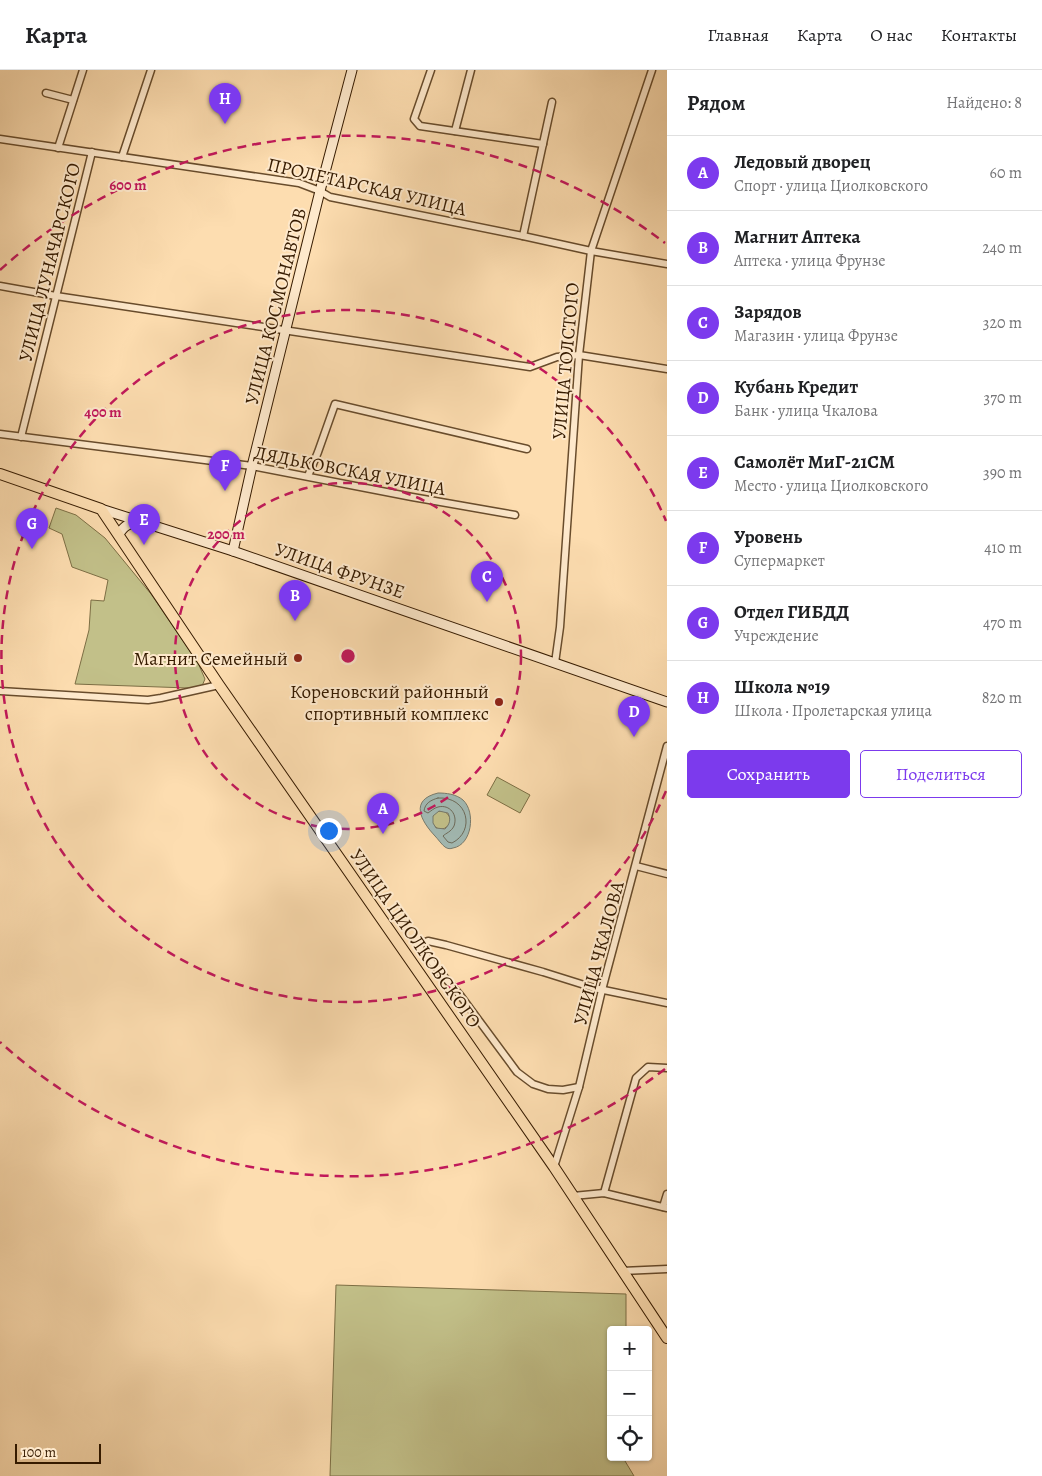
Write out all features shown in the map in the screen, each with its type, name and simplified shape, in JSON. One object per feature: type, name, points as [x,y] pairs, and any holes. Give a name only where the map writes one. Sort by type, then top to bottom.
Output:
[{"type":"main road","name":"УЛИЦА КОСМОНАВТОВ","points":[[233,551],[285,331],[352,70]]},
{"type":"main road","name":"УЛИЦА ФРУНЗЕ","points":[[0,474],[101,509],[233,551],[667,702]]},
{"type":"main road","name":"УЛИЦА ЦИОЛКОВСКОГО","points":[[101,509],[219,685],[554,1167],[667,1338]]},
{"type":"main road","points":[[118,534],[127,524],[146,523]]},
{"type":"street","name":"УЛИЦА ЛУНАЧАРСКОГО","points":[[58,148],[83,70]]},
{"type":"street","points":[[122,157],[151,70]]},
{"type":"street","points":[[431,70],[414,119],[420,126],[543,144]]},
{"type":"street","points":[[455,131],[471,70]]},
{"type":"street","name":"УЛИЦА ТОЛСТОГО","points":[[554,663],[560,626],[579,355],[590,252],[652,70]]},
{"type":"street","points":[[46,93],[73,100]]},
{"type":"street","points":[[523,236],[552,102]]},
{"type":"street","name":"ПРОЛЕТАРСКАЯ УЛИЦА","points":[[0,139],[299,183],[330,197],[523,236],[590,252],[667,264]]},
{"type":"street","name":"УЛИЦА ЛУНАЧАРСКОГО","points":[[22,437],[92,152]]},
{"type":"street","points":[[0,286],[530,367],[557,357],[579,355],[667,369]]},
{"type":"street","points":[[308,476],[335,404],[527,449]]},
{"type":"street","name":"ДЯДЬКОВСКАЯ УЛИЦА","points":[[0,434],[252,466],[515,515]]},
{"type":"street","points":[[0,691],[148,700],[219,685]]},
{"type":"street","name":"УЛИЦА ЧКАЛОВА","points":[[554,1167],[579,1087],[602,990],[667,746]]},
{"type":"street","points":[[636,866],[667,874]]},
{"type":"street","points":[[579,1087],[563,1090],[548,1089],[533,1084],[517,1072],[460,995],[420,949],[421,944],[428,942],[446,945],[602,990],[667,1003]]},
{"type":"street","points":[[604,1193],[636,1078],[648,1067],[667,1068]]},
{"type":"street","points":[[573,1196],[604,1193],[665,1208],[667,1194]]},
{"type":"street","points":[[622,1271],[667,1269]]},
{"type":"shaded area","points":[[56,508],[76,515],[105,538],[151,594],[198,663],[205,679],[202,686],[188,688],[75,684],[89,630],[91,600],[104,601],[108,580],[72,567],[62,534],[49,528]]},
{"type":"shaded area","points":[[497,777],[530,795],[520,813],[487,795]]},
{"type":"shaded area","points":[[441,811],[447,814],[450,820],[447,826],[441,829],[435,826],[432,820],[435,814]]},
{"type":"shaded area","points":[[336,1285],[626,1294],[626,1326],[607,1326],[607,1461],[625,1461],[634,1476],[330,1476]]},
{"type":"water","points":[[438,793],[451,794],[463,800],[467,805],[470,812],[470,827],[468,835],[459,846],[450,849],[445,847],[425,824],[420,811],[423,801],[429,796]],"holes":[[[439,811],[448,813],[450,819],[447,827],[445,829],[436,828],[433,823],[433,816]]]},
{"type":"place","name":"Школа №19","points":[[225,124]]},
{"type":"place","name":"Уровень","points":[[225,491]]},
{"type":"place","name":"Самолёт МиГ-21СМ","points":[[144,545]]},
{"type":"place","name":"Отдел ГИБДД","points":[[32,549]]},
{"type":"place","name":"Зарядов","points":[[487,602]]},
{"type":"place","name":"Магнит Аптека","points":[[295,621]]},
{"type":"place","name":"Магнит Семейный","points":[[298,658]]},
{"type":"place","name":"Кореновский районный спортивный комплекс","points":[[499,702]]},
{"type":"place","name":"Кубань Кредит","points":[[634,737]]},
{"type":"place","name":"Ледовый дворец","points":[[383,834]]}]
